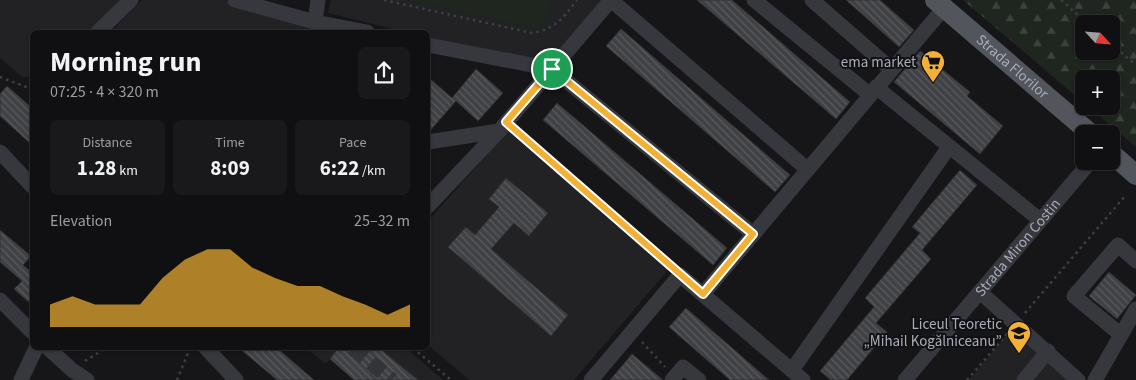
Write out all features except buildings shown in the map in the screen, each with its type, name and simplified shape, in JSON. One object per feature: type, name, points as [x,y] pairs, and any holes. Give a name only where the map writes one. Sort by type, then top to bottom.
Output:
[{"type":"main road","name":"Strada Florilor","points":[[939,4],[1080,125]]},
{"type":"main road","points":[[1120,161],[1136,175]]},
{"type":"street","points":[[100,30],[131,0]]},
{"type":"street","points":[[235,0],[315,22],[357,30]]},
{"type":"street","points":[[315,22],[318,0]]},
{"type":"street","points":[[430,204],[503,126],[611,0],[807,169]]},
{"type":"street","points":[[754,0],[872,91],[949,147],[1040,220]]},
{"type":"street","points":[[812,0],[891,69]]},
{"type":"street","points":[[703,294],[891,69],[939,4]]},
{"type":"street","points":[[430,45],[552,69],[753,234]]},
{"type":"street","points":[[430,142],[503,126]]},
{"type":"street","points":[[591,380],[680,275],[798,375],[949,147]]},
{"type":"street","points":[[0,152],[30,184]]},
{"type":"street","name":"Strada Miron Costin","points":[[905,380],[1083,170]]},
{"type":"street","points":[[1120,334],[1074,296],[1118,245],[1136,261]]},
{"type":"street","points":[[980,292],[1017,323],[1078,380]]},
{"type":"street","points":[[0,300],[30,330]]},
{"type":"street","points":[[1095,380],[1136,309]]},
{"type":"street","points":[[21,380],[35,350]]},
{"type":"street","points":[[50,350],[72,370],[87,380]]},
{"type":"street","points":[[208,350],[236,380]]},
{"type":"street","points":[[1024,380],[1048,351]]},
{"type":"street","points":[[674,378],[683,367],[699,380]]},
{"type":"path","points":[[384,0],[532,33],[548,30],[563,18],[577,0]]},
{"type":"path","points":[[1061,0],[1078,15]]},
{"type":"path","points":[[1120,52],[1136,65]]},
{"type":"path","points":[[0,77],[30,87]]},
{"type":"path","points":[[503,126],[680,275]]},
{"type":"path","points":[[967,380],[1125,196]]},
{"type":"path","points":[[632,332],[674,378]]},
{"type":"path","points":[[72,370],[103,350]]},
{"type":"path","points":[[177,380],[189,350]]},
{"type":"path","points":[[416,350],[451,380]]},
{"type":"shaded area","points":[[0,0],[124,0],[94,30],[30,30],[30,77],[23,77],[0,58]]},
{"type":"shaded area","points":[[142,0],[225,0],[325,23],[328,30],[113,30]]},
{"type":"shaded area","points":[[331,0],[603,0],[544,67],[430,38],[430,30],[398,30],[328,13]]},
{"type":"shaded area","points":[[508,131],[669,269],[574,380],[469,380],[430,347],[430,219]]},
{"type":"shaded area","name":"Liceul Teoretic „Mihail Kogălniceanu”","points":[[1013,327],[1080,380],[969,380]]},
{"type":"shaded area","points":[[308,350],[408,350],[443,380],[354,380],[330,359],[326,364]]},
{"type":"green space","points":[[408,0],[551,0],[545,30]]},
{"type":"green space","points":[[963,0],[1136,0],[1136,147],[1120,133],[1120,125],[1110,125],[1099,115],[1120,115],[1120,70],[1075,70],[1075,95]]},
{"type":"tunnel","points":[[355,350],[392,380]]},
{"type":"place","name":"ema market","points":[[933,83]]},
{"type":"place","name":"Liceul Teoretic „Mihail Kogălniceanu”","points":[[1019,354]]},
{"type":"route","points":[[552,69],[753,234],[703,294],[506,122],[552,69]]}]
